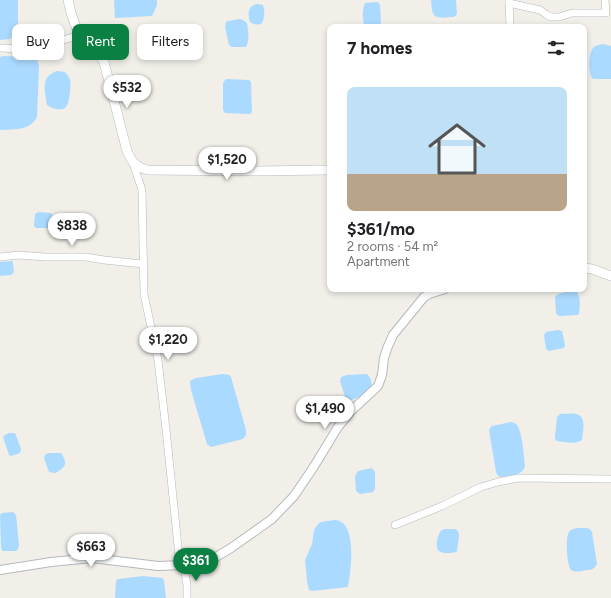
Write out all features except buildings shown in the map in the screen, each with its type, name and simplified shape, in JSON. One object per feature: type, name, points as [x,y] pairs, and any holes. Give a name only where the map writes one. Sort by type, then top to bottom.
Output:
[{"type":"main road","points":[[68,0],[74,24]]},
{"type":"main road","points":[[103,60],[127,151],[133,163],[138,166],[148,170],[327,170]]},
{"type":"main road","points":[[587,268],[611,276]]},
{"type":"street","points":[[510,24],[509,2],[540,10],[547,16],[559,17],[572,13],[606,13],[605,0]]},
{"type":"street","points":[[0,48],[22,49],[40,47],[72,37]]},
{"type":"street","points":[[133,163],[142,190],[144,294],[158,360],[182,565],[187,586],[187,598]]},
{"type":"street","points":[[0,257],[18,255],[86,257],[143,264]]},
{"type":"street","points":[[0,570],[51,562],[92,558],[158,566],[182,565],[205,561],[216,557],[231,548],[272,519],[294,496],[338,428],[351,411],[378,386],[382,375],[384,358],[393,335],[424,297],[435,292]]},
{"type":"street","points":[[395,525],[442,506],[481,487],[498,482],[518,478],[611,479]]},
{"type":"water","points":[[0,0],[18,0],[18,24],[12,24],[12,37],[10,39],[0,40]]},
{"type":"water","points":[[114,0],[157,0],[157,5],[152,16],[115,18]]},
{"type":"water","points":[[431,0],[456,0],[457,14],[454,17],[436,17],[432,12]]},
{"type":"water","points":[[365,3],[379,3],[380,24],[364,24],[363,9]]},
{"type":"water","points":[[257,4],[263,5],[264,17],[261,24],[257,25],[250,22],[249,11],[251,7]]},
{"type":"water","points":[[240,19],[247,23],[248,41],[246,47],[232,47],[229,45],[225,27],[226,22]]},
{"type":"water","points":[[603,44],[611,46],[611,79],[593,79],[590,73],[591,53],[595,46]]},
{"type":"water","points":[[12,56],[12,60],[37,60],[39,66],[37,117],[34,122],[26,127],[0,130],[0,57]]},
{"type":"water","points":[[57,71],[65,72],[70,80],[70,95],[68,103],[65,108],[61,109],[53,108],[47,105],[45,89],[46,80],[48,77]]},
{"type":"water","points":[[226,79],[249,80],[251,82],[252,112],[250,114],[225,113],[223,110],[223,83]]},
{"type":"water","points":[[38,212],[51,213],[53,216],[54,226],[50,228],[36,228],[34,226],[35,214]]},
{"type":"water","points":[[12,261],[14,272],[11,275],[0,276],[0,262]]},
{"type":"water","points":[[562,293],[578,293],[580,305],[579,314],[557,315],[555,297]]},
{"type":"water","points":[[558,330],[562,331],[565,345],[564,348],[549,351],[546,349],[544,335],[546,332]]},
{"type":"water","points":[[223,374],[231,377],[246,430],[246,435],[243,439],[211,447],[207,444],[191,390],[190,381],[196,378]]},
{"type":"water","points":[[367,374],[371,383],[368,391],[354,399],[350,400],[345,397],[340,381],[341,377],[347,375]]},
{"type":"water","points":[[560,414],[576,414],[582,418],[584,425],[582,440],[579,442],[570,443],[557,441],[555,439],[557,417]]},
{"type":"water","points":[[511,422],[515,423],[519,428],[525,466],[522,472],[501,477],[498,476],[496,472],[489,430],[492,426]]},
{"type":"water","points":[[9,433],[15,433],[21,449],[20,453],[11,456],[9,455],[3,437]]},
{"type":"water","points":[[48,453],[61,453],[65,460],[65,465],[62,469],[55,473],[49,472],[44,458]]},
{"type":"water","points":[[372,468],[375,472],[375,489],[373,492],[360,494],[356,491],[355,476],[358,471]]},
{"type":"water","points":[[13,512],[16,515],[19,545],[18,549],[16,551],[2,551],[0,515],[2,513]]},
{"type":"water","points":[[335,520],[342,523],[347,529],[350,538],[351,560],[348,587],[312,591],[309,590],[305,560],[312,544],[314,530],[321,522]]},
{"type":"water","points":[[577,528],[588,528],[591,530],[597,564],[592,569],[579,572],[571,570],[568,563],[567,551],[567,539],[569,532]]},
{"type":"water","points":[[455,529],[458,531],[459,535],[456,552],[443,553],[438,549],[438,537],[442,530]]},
{"type":"water","points":[[143,576],[162,578],[164,580],[166,598],[115,598],[116,581],[118,579]]}]
